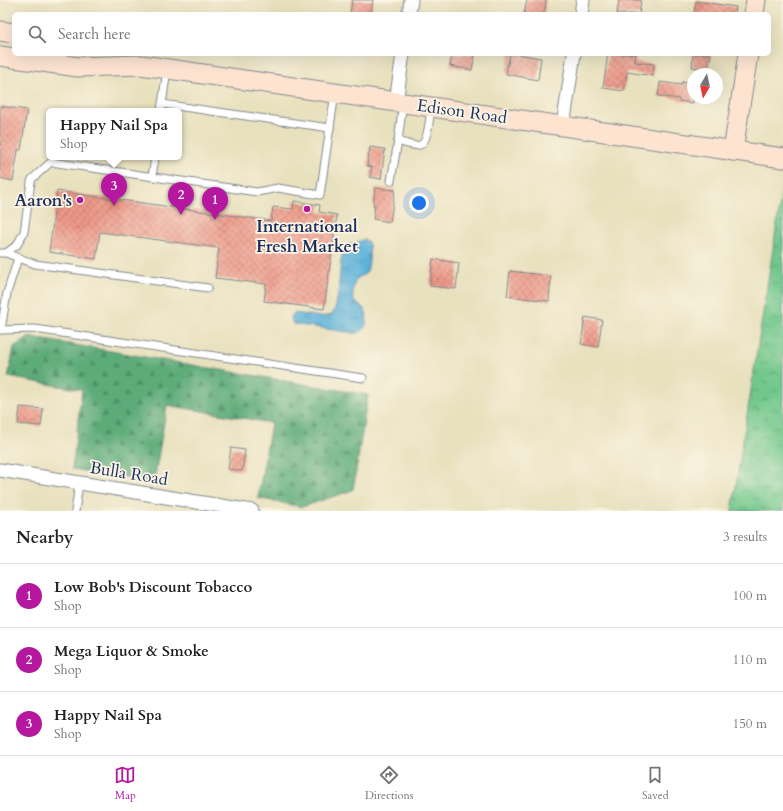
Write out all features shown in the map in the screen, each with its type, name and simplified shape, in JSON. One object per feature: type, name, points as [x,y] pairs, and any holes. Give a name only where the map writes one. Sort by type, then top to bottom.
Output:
[{"type":"main road","points":[[754,12],[756,0]]},
{"type":"main road","points":[[0,31],[12,33]]},
{"type":"main road","name":"Edison Road","points":[[0,56],[78,67],[141,64]]},
{"type":"main road","name":"Edison Road","points":[[118,56],[141,64],[783,158]]},
{"type":"main road","points":[[734,151],[748,56]]},
{"type":"street","points":[[409,12],[411,0]]},
{"type":"street","points":[[581,12],[583,0]]},
{"type":"street","points":[[399,102],[403,56]]},
{"type":"street","points":[[564,126],[574,56]]},
{"type":"street","name":"Bulla Road","points":[[0,470],[252,511]]},
{"type":"lane","points":[[162,107],[168,68]]},
{"type":"lane","points":[[57,160],[152,177],[256,192],[278,188],[320,195],[335,93]]},
{"type":"lane","points":[[391,181],[398,140],[399,102]]},
{"type":"lane","points":[[398,140],[407,144],[420,145],[424,142],[431,107]]},
{"type":"lane","points":[[182,110],[330,128]]},
{"type":"lane","points":[[3,253],[17,245],[24,232],[32,179],[50,160]]},
{"type":"lane","points":[[152,177],[155,160]]},
{"type":"lane","points":[[3,253],[35,264],[208,288]]},
{"type":"lane","points":[[18,258],[7,293],[0,330],[35,329],[363,378]]},
{"type":"lane","points":[[75,511],[79,484]]},
{"type":"green space","points":[[783,185],[783,511],[732,511]]},
{"type":"green space","points":[[28,337],[368,395],[353,490],[302,507],[258,498],[271,423],[167,405],[154,482],[72,469],[82,390],[8,377],[14,347]]},
{"type":"water","points":[[366,240],[369,245],[368,268],[366,273],[359,277],[356,281],[353,299],[366,312],[367,318],[364,328],[358,333],[354,333],[293,324],[291,318],[294,313],[321,317],[332,315],[337,298],[342,254],[346,247],[350,244]]},
{"type":"building","points":[[352,0],[373,0],[371,12],[350,12]]},
{"type":"building","points":[[527,0],[546,0],[544,12],[524,12]]},
{"type":"building","points":[[619,0],[641,0],[639,12],[617,12]]},
{"type":"building","points":[[696,1],[736,7],[735,12],[694,12]]},
{"type":"building","points":[[452,56],[475,56],[472,70],[450,66]]},
{"type":"building","points":[[510,56],[529,56],[541,58],[538,80],[506,74]]},
{"type":"building","points":[[608,56],[636,56],[635,62],[654,64],[653,76],[627,72],[624,91],[603,88]]},
{"type":"building","points":[[693,56],[711,56],[708,68],[692,67]]},
{"type":"building","points":[[660,82],[681,85],[682,82],[687,83],[687,102],[679,101],[679,99],[658,96]]},
{"type":"building","points":[[0,106],[27,110],[21,150],[18,150],[13,181],[0,178]]},
{"type":"building","points":[[370,147],[385,149],[381,179],[370,177],[372,167],[367,166]]},
{"type":"building","points":[[375,188],[395,190],[390,222],[373,219]]},
{"type":"building","points":[[57,191],[271,221],[273,207],[293,209],[294,201],[320,205],[319,212],[337,215],[324,309],[264,301],[266,284],[215,278],[219,248],[100,232],[96,259],[49,252]]},
{"type":"building","points":[[433,259],[459,263],[456,289],[430,286]]},
{"type":"building","points":[[510,271],[551,276],[549,301],[507,296]]},
{"type":"building","points":[[585,317],[602,320],[598,347],[581,344]]},
{"type":"building","points":[[20,407],[43,409],[41,426],[18,424]]},
{"type":"building","points":[[231,448],[245,450],[242,471],[228,469]]},
{"type":"place","name":"Aaron's","points":[[80,200]]},
{"type":"place","name":"Happy Nail Spa","points":[[114,206]]},
{"type":"place","name":"International Fresh Market","points":[[307,209]]},
{"type":"place","name":"Mega Liquor & Smoke","points":[[181,215]]},
{"type":"place","name":"Low Bob's Discount Tobacco","points":[[215,220]]}]
